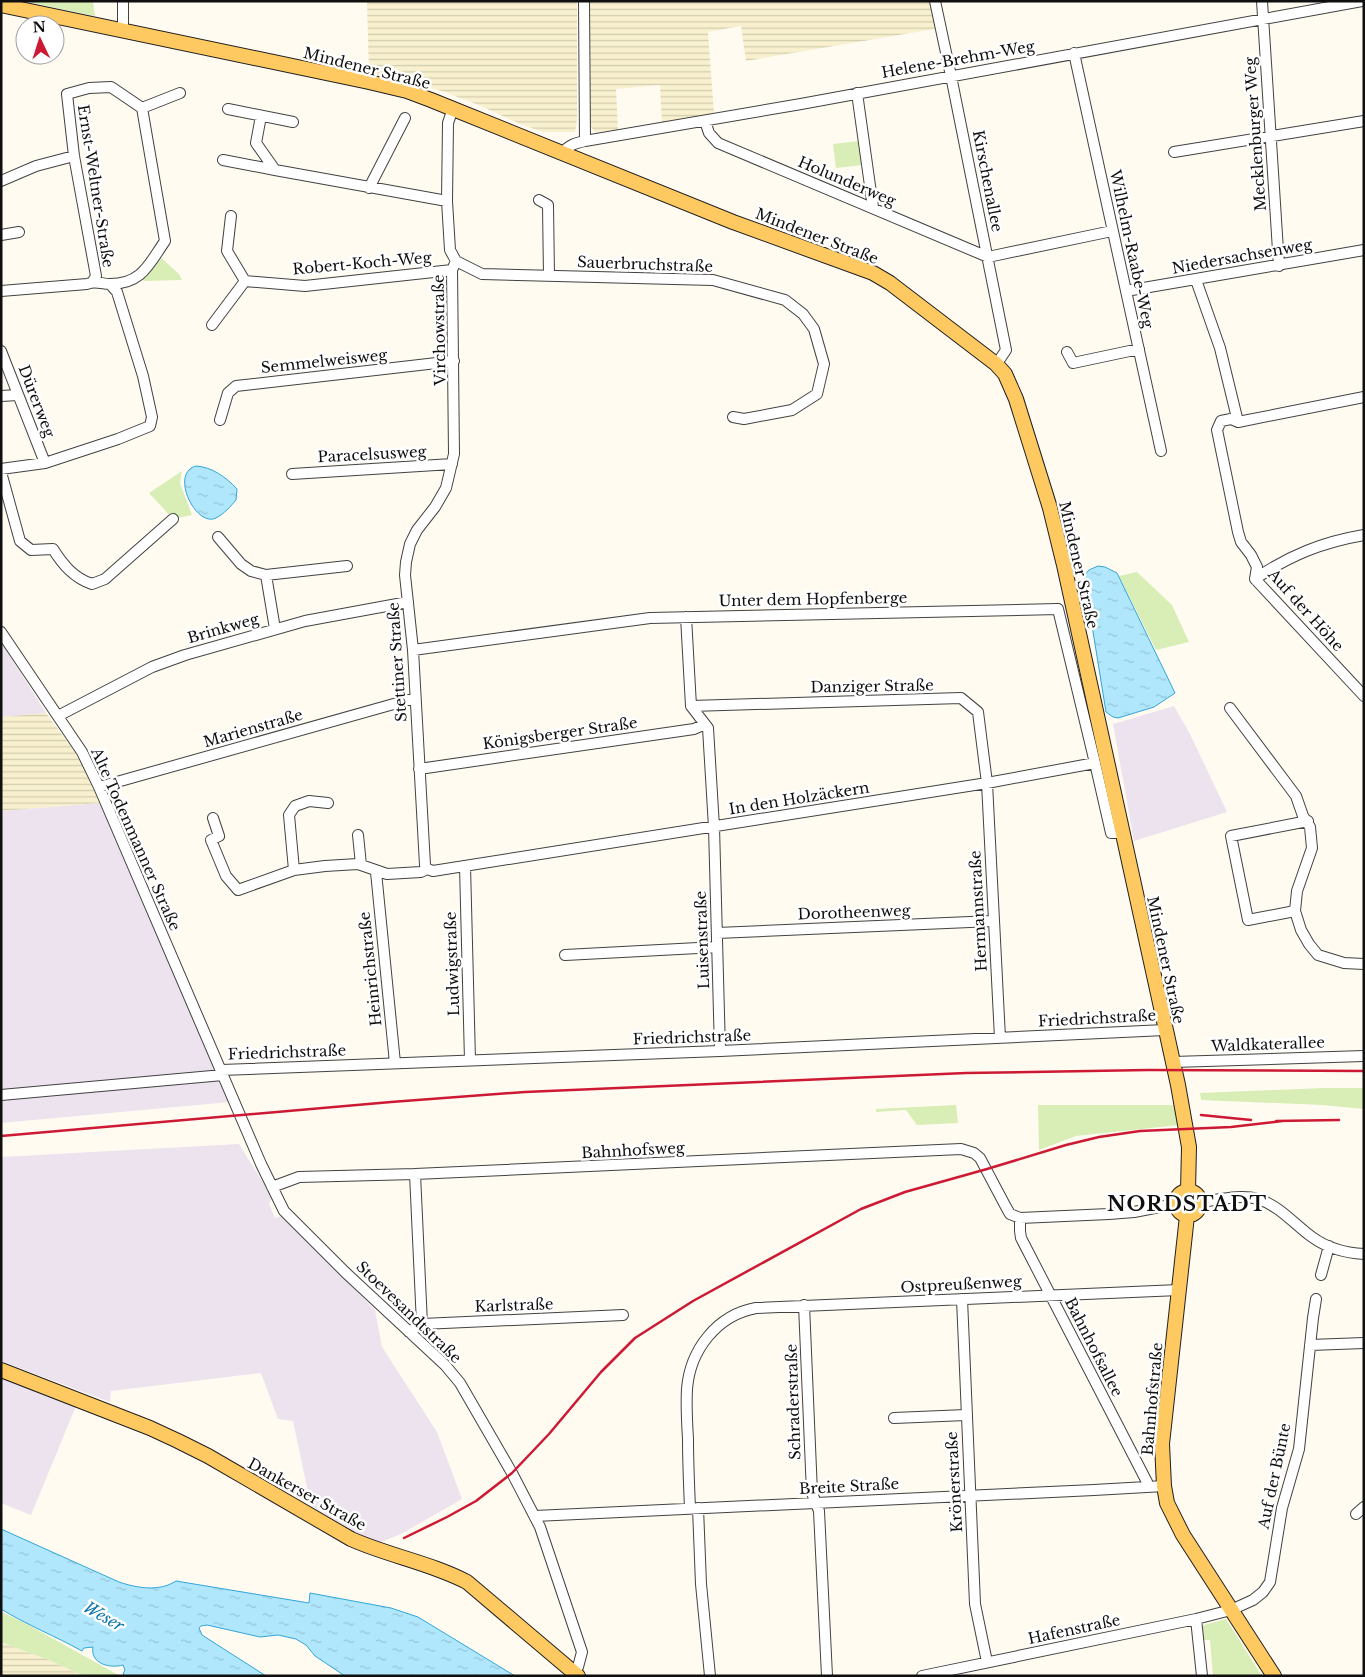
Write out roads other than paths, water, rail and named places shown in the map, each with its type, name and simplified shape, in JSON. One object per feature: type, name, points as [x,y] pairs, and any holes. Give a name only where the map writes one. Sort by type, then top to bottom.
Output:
[{"type":"main road","name":"Mindener Straße","points":[[1,5],[369,82],[407,92],[453,108],[733,222],[872,273],[890,283],[996,365],[1005,374],[1016,399],[1055,528],[1172,1062]]},
{"type":"main road","points":[[1172,1062],[1189,1147],[1188,1191]]},
{"type":"main road","points":[[1188,1191],[1196,1194],[1200,1202],[1197,1212],[1187,1216],[1178,1211],[1175,1204],[1180,1193],[1188,1191]]},
{"type":"main road","name":"Bahnhofstraße","points":[[1187,1216],[1162,1444],[1164,1486],[1174,1518],[1274,1676]]},
{"type":"main road","name":"Dankerser Straße","points":[[1,1370],[150,1428],[208,1456],[351,1539],[371,1548],[434,1568],[467,1582],[576,1674]]},
{"type":"street","points":[[123,1],[124,30]]},
{"type":"street","points":[[584,1],[585,142]]},
{"type":"street","name":"Kirschenallee","points":[[934,1],[1006,350],[996,365]]},
{"type":"street","name":"Mecklenburger Weg","points":[[1262,1],[1279,266]]},
{"type":"street","name":"Helene-Brehm-Weg","points":[[563,153],[575,144],[585,142],[1362,1]]},
{"type":"street","name":"Wilhelm-Raabe-Weg","points":[[1074,53],[1161,451]]},
{"type":"street","name":"Ernst-Weltner-Straße","points":[[93,281],[96,276],[74,156],[67,94],[89,88],[111,87],[142,108]]},
{"type":"street","points":[[113,288],[122,282],[139,277],[165,241],[142,108],[180,93]]},
{"type":"street","points":[[857,93],[873,207]]},
{"type":"street","name":"Virchowstraße","points":[[452,464],[455,442],[454,265],[450,250],[447,201],[448,123],[453,108]]},
{"type":"street","points":[[228,109],[293,122]]},
{"type":"street","points":[[260,116],[256,143],[275,170]]},
{"type":"street","points":[[369,188],[405,118]]},
{"type":"street","name":"Holunderweg","points":[[705,120],[709,133],[718,143],[988,257]]},
{"type":"street","points":[[1174,152],[1364,121]]},
{"type":"street","points":[[1,180],[36,166],[74,156]]},
{"type":"street","points":[[223,160],[447,201]]},
{"type":"street","points":[[539,200],[548,205],[549,276]]},
{"type":"street","points":[[212,325],[245,281],[226,252],[231,216]]},
{"type":"street","points":[[988,257],[1112,231]]},
{"type":"street","points":[[1,236],[19,232]]},
{"type":"street","name":"Niedersachsenweg","points":[[1126,291],[1364,250]]},
{"type":"street","name":"Sauerbruchstraße","points":[[454,265],[482,274],[713,280],[784,300],[803,314],[814,329],[824,364],[817,394],[792,410],[744,419],[733,417]]},
{"type":"street","name":"Robert-Koch-Weg","points":[[245,281],[305,286],[454,265]]},
{"type":"street","points":[[1196,280],[1220,348],[1238,422],[1364,397]]},
{"type":"street","points":[[1,291],[87,284],[93,281],[113,288]]},
{"type":"street","points":[[113,288],[143,376],[152,417],[150,426],[118,439],[45,463],[1,471],[20,541],[31,550],[53,549],[79,580],[92,584],[105,579],[173,519]]},
{"type":"street","points":[[1067,352],[1073,363],[1138,349]]},
{"type":"street","name":"Dürerweg","points":[[1,351],[45,463]]},
{"type":"street","name":"Semmelweisweg","points":[[220,420],[228,393],[236,386],[454,362]]},
{"type":"street","points":[[1,396],[18,394]]},
{"type":"street","name":"Auf der Höhe","points":[[1238,422],[1231,419],[1221,421],[1217,430],[1238,532],[1241,542],[1251,554],[1257,566],[1255,579],[1364,696]]},
{"type":"street","name":"Paracelsusweg","points":[[292,474],[452,464]]},
{"type":"street","name":"Stettiner Straße","points":[[427,870],[424,865],[413,650],[406,562],[410,544],[417,530],[446,488],[452,464]]},
{"type":"street","points":[[1,513],[12,512]]},
{"type":"street","points":[[1255,579],[1270,568],[1300,553],[1328,542],[1364,535]]},
{"type":"street","points":[[218,537],[242,564],[251,571],[266,575],[347,566]]},
{"type":"street","points":[[266,575],[274,629]]},
{"type":"street","name":"Brinkweg","points":[[58,716],[152,667],[185,655],[274,629],[333,615],[408,602]]},
{"type":"street","name":"Unter dem Hopfenberge","points":[[413,650],[650,618],[1058,608],[1095,763]]},
{"type":"street","points":[[686,617],[691,706],[706,724]]},
{"type":"street","name":"Alte Todenmanner Straße","points":[[1,632],[82,752],[99,787],[222,1072]]},
{"type":"street","name":"Marienstraße","points":[[99,787],[414,698]]},
{"type":"street","name":"Danziger Straße","points":[[691,706],[961,698],[978,712],[987,783]]},
{"type":"street","points":[[1230,708],[1296,796],[1303,816],[1310,827],[1312,848],[1297,891],[1295,911],[1301,930],[1318,955],[1344,963],[1364,964]]},
{"type":"street","name":"Königsberger Straße","points":[[419,769],[694,729],[706,724]]},
{"type":"street","name":"Luisenstraße","points":[[706,724],[708,728],[714,827],[720,1051]]},
{"type":"street","points":[[1095,763],[1111,833],[1122,833]]},
{"type":"street","name":"In den Holzäckern","points":[[376,872],[387,874],[433,871],[987,783],[1095,763]]},
{"type":"street","name":"Hermannstraße","points":[[987,783],[1000,1038]]},
{"type":"street","points":[[294,870],[289,816],[295,806],[309,801],[328,803]]},
{"type":"street","points":[[212,818],[219,836],[211,840],[226,876],[238,890],[294,870],[361,865],[376,872]]},
{"type":"street","points":[[1295,911],[1248,920],[1231,836],[1308,822]]},
{"type":"street","points":[[358,835],[361,865]]},
{"type":"street","name":"Ludwigstraße","points":[[465,866],[470,1060]]},
{"type":"street","name":"Heinrichstraße","points":[[376,872],[395,1063]]},
{"type":"street","name":"Dorotheenweg","points":[[717,933],[993,921]]},
{"type":"street","points":[[565,955],[717,947]]},
{"type":"street","name":"Friedrichstraße","points":[[1,1095],[222,1072],[1165,1030]]},
{"type":"street","name":"Waldkaterallee","points":[[1172,1062],[1364,1056]]},
{"type":"street","name":"Stoevesandtstraße","points":[[222,1072],[272,1187],[284,1210],[345,1272],[445,1365],[460,1383],[535,1516],[582,1652],[576,1674]]},
{"type":"street","name":"Bahnhofsweg","points":[[272,1187],[299,1177],[416,1174],[961,1149],[974,1153],[987,1169],[1010,1214],[1020,1218]]},
{"type":"street","points":[[416,1174],[422,1324]]},
{"type":"street","points":[[1200,1202],[1245,1197],[1256,1198],[1281,1210],[1312,1237],[1329,1246],[1364,1254]]},
{"type":"street","points":[[1020,1218],[1134,1212],[1175,1204]]},
{"type":"street","name":"Bahnhofsallee","points":[[1020,1218],[1021,1238],[1148,1487]]},
{"type":"street","points":[[1321,1276],[1329,1246]]},
{"type":"street","name":"Ostpreußenweg","points":[[694,1508],[686,1406],[687,1387],[698,1350],[714,1328],[735,1314],[756,1308],[804,1305],[1179,1290]]},
{"type":"street","name":"Krönerstraße","points":[[962,1299],[975,1604],[987,1662]]},
{"type":"street","name":"Auf der Bünte","points":[[1231,1610],[1253,1600],[1270,1582],[1282,1508],[1299,1449],[1316,1299]]},
{"type":"street","name":"Schraderstraße","points":[[804,1305],[812,1493],[819,1511],[826,1676]]},
{"type":"street","name":"Karlstraße","points":[[409,1332],[422,1324],[623,1316]]},
{"type":"street","points":[[1310,1345],[1364,1343]]},
{"type":"street","points":[[894,1418],[966,1415]]},
{"type":"street","name":"Breite Straße","points":[[535,1516],[1164,1486]]},
{"type":"street","points":[[694,1508],[710,1676]]},
{"type":"street","name":"Hafenstraße","points":[[922,1676],[1231,1610]]},
{"type":"street","points":[[1196,1619],[1202,1676]]},
{"type":"water","points":[[196,466],[208,468],[218,473],[237,489],[236,500],[225,512],[216,518],[208,519],[201,515],[188,498],[185,478],[188,471]]},
{"type":"water","points":[[1098,566],[1117,573],[1175,693],[1154,707],[1118,718],[1106,712],[1084,576],[1089,570]]},
{"type":"water","name":"Weser","points":[[1,1529],[119,1582],[133,1586],[155,1588],[176,1581],[309,1603],[310,1593],[391,1608],[418,1617],[515,1676],[345,1676],[315,1656],[306,1645],[296,1639],[278,1635],[260,1637],[207,1625],[199,1628],[202,1635],[266,1676],[125,1676],[123,1674],[125,1670],[123,1665],[112,1666],[97,1661],[94,1657],[93,1647],[84,1648],[82,1651],[1,1609]]},
{"type":"railway","points":[[1,1136],[525,1092],[966,1073],[1148,1070],[1364,1071]]},
{"type":"railway","points":[[1201,1115],[1251,1120]]},
{"type":"railway","points":[[1276,1121],[1339,1120]]},
{"type":"railway","points":[[404,1538],[476,1501],[512,1473],[549,1434],[601,1372],[635,1338],[693,1301],[861,1209],[905,1192],[1099,1137],[1140,1131],[1231,1127],[1283,1121]]},
{"type":"district","name":"NORDSTADT","points":[[1187,1204]]}]
